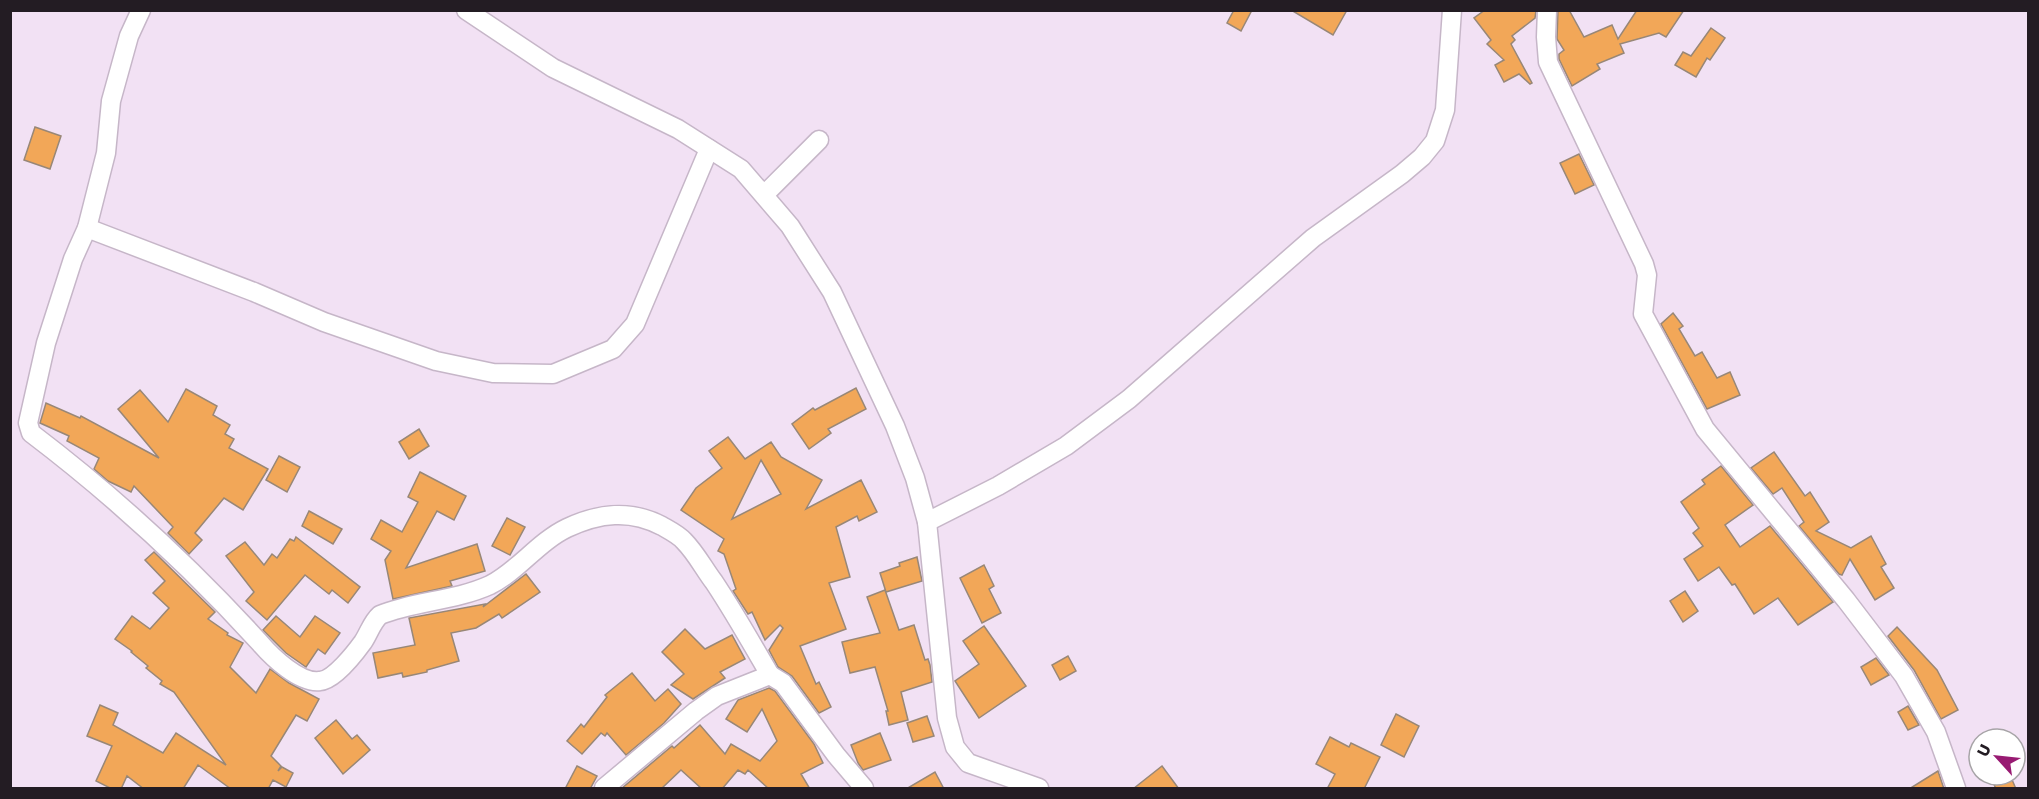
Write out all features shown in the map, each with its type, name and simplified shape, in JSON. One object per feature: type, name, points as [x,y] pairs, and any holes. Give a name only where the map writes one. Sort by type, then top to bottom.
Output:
[{"type":"street","points":[[141,10],[129,36],[111,101],[106,153],[87,228],[73,259],[46,343],[28,423],[31,433],[129,512],[216,595],[271,655],[292,671],[309,680],[324,681],[330,678],[362,643],[381,615],[474,591],[492,583],[565,529],[603,515],[635,515],[648,519],[684,540],[722,595],[770,675],[783,683],[864,789]]},
{"type":"street","points":[[466,10],[553,68],[678,129],[741,169],[790,226],[832,292],[895,426],[915,478],[927,522],[947,718],[955,747],[968,763],[1039,789]]},
{"type":"street","points":[[927,522],[998,486],[1066,446],[1129,399],[1313,238],[1422,157],[1435,141],[1445,110],[1452,10]]},
{"type":"street","points":[[1548,10],[1546,37],[1548,62],[1644,264],[1647,275],[1643,314],[1705,429],[1846,600],[1904,676],[1936,732],[1956,789]]},
{"type":"street","points":[[764,195],[819,140]]},
{"type":"street","points":[[87,228],[254,292],[324,322],[436,361],[493,373],[553,374],[613,349],[635,324],[709,149]]},
{"type":"street","points":[[604,789],[717,696],[770,675]]},
{"type":"building","points":[[1234,10],[1252,10],[1241,31],[1227,23]]},
{"type":"building","points":[[1291,10],[1347,10],[1333,35]]},
{"type":"building","points":[[1485,10],[1536,10],[1535,18],[1512,36],[1515,40],[1511,44],[1532,83],[1530,84],[1519,74],[1504,82],[1495,65],[1504,60],[1487,44],[1491,40],[1474,18]]},
{"type":"building","points":[[1558,10],[1569,10],[1584,37],[1612,25],[1618,39],[1637,10],[1684,10],[1666,37],[1659,33],[1620,44],[1624,53],[1597,64],[1600,69],[1572,86],[1559,59],[1559,54],[1564,50],[1557,39]]},
{"type":"building","points":[[1711,28],[1725,38],[1710,60],[1707,58],[1696,77],[1675,65],[1683,52],[1691,56]]},
{"type":"building","points":[[35,127],[61,136],[50,169],[24,160]]},
{"type":"building","points":[[1579,154],[1594,185],[1575,194],[1560,163]]},
{"type":"building","points":[[1673,313],[1683,326],[1679,329],[1695,356],[1702,352],[1717,378],[1730,372],[1740,395],[1707,409],[1661,324]]},
{"type":"building","points":[[856,388],[866,409],[828,429],[831,433],[809,449],[792,424],[813,408],[815,410]]},
{"type":"building","points":[[186,389],[217,406],[213,415],[230,425],[225,434],[234,439],[229,448],[268,469],[243,510],[224,498],[195,533],[202,540],[189,554],[168,533],[173,527],[134,486],[131,492],[108,481],[94,469],[99,458],[67,441],[69,436],[40,423],[46,403],[80,418],[81,416],[159,458],[118,409],[140,390],[168,422]]},
{"type":"building","points":[[419,429],[429,446],[409,459],[399,442]]},
{"type":"building","points":[[728,437],[745,459],[771,442],[781,457],[822,480],[806,509],[861,480],[877,512],[859,521],[857,516],[836,527],[850,577],[829,583],[846,629],[800,646],[816,684],[819,682],[831,707],[819,713],[792,676],[778,667],[769,650],[783,628],[780,625],[765,640],[752,612],[748,614],[733,591],[736,589],[724,554],[718,551],[724,539],[681,510],[696,488],[722,468],[709,451]],"holes":[[[761,460],[781,494],[732,519]]]},
{"type":"building","points":[[1774,452],[1805,496],[1810,492],[1829,522],[1816,531],[1851,548],[1871,536],[1886,564],[1881,567],[1894,588],[1875,600],[1850,559],[1842,575],[1839,574],[1799,526],[1804,522],[1782,488],[1773,494],[1751,468]]},
{"type":"building","points":[[279,456],[300,467],[287,492],[266,480]]},
{"type":"building","points":[[1721,466],[1753,505],[1725,525],[1740,547],[1770,526],[1833,602],[1798,625],[1778,598],[1754,614],[1735,584],[1732,585],[1719,567],[1698,581],[1684,559],[1703,546],[1693,533],[1699,528],[1681,502],[1705,484],[1702,480]]},
{"type":"building","points":[[420,472],[466,496],[454,520],[437,511],[406,568],[477,544],[485,571],[450,581],[452,586],[393,599],[385,560],[391,551],[371,539],[381,520],[402,532],[418,502],[408,497]]},
{"type":"building","points":[[309,511],[342,529],[333,544],[302,526]]},
{"type":"building","points":[[507,518],[525,527],[510,555],[492,546]]},
{"type":"building","points":[[296,537],[360,587],[348,603],[332,590],[329,594],[305,575],[267,620],[246,601],[254,592],[226,556],[245,542],[264,565],[272,554],[277,558],[290,539],[294,541]]},
{"type":"building","points":[[154,552],[215,612],[208,619],[228,633],[227,635],[243,643],[230,667],[256,693],[270,669],[289,683],[319,699],[307,721],[296,715],[271,756],[281,766],[278,771],[282,767],[293,773],[286,787],[273,780],[268,789],[231,789],[198,765],[183,789],[144,789],[127,776],[121,789],[112,789],[96,781],[112,746],[87,736],[100,705],[118,713],[113,725],[163,753],[176,733],[226,765],[174,692],[160,684],[162,681],[146,668],[148,666],[115,639],[132,616],[150,629],[169,608],[153,593],[165,581],[145,560]]},
{"type":"building","points":[[917,557],[922,581],[886,592],[880,573]]},
{"type":"building","points":[[984,565],[994,586],[989,589],[1001,613],[982,623],[960,578]]},
{"type":"building","points":[[526,574],[540,592],[502,618],[499,614],[476,628],[451,633],[459,661],[427,670],[427,672],[403,677],[402,673],[378,678],[373,653],[415,645],[409,618],[485,604],[483,607]]},
{"type":"building","points":[[885,590],[899,630],[914,625],[925,660],[928,659],[930,665],[932,682],[901,692],[908,720],[889,725],[886,711],[888,711],[875,667],[850,673],[842,642],[880,633],[867,597]]},
{"type":"building","points":[[1685,591],[1698,611],[1683,622],[1670,601]]},
{"type":"building","points":[[276,616],[300,637],[315,616],[340,633],[325,654],[318,649],[306,667],[286,653],[263,630]]},
{"type":"building","points":[[984,626],[1026,686],[979,718],[955,681],[979,664],[963,641]]},
{"type":"building","points":[[1897,627],[1937,670],[1958,710],[1941,719],[1914,670],[1888,636]]},
{"type":"building","points":[[685,629],[705,649],[732,635],[745,659],[720,672],[725,678],[693,699],[671,685],[684,674],[662,652]]},
{"type":"building","points":[[1068,656],[1076,671],[1060,680],[1052,665]]},
{"type":"building","points":[[1876,658],[1889,675],[1871,685],[1861,667]]},
{"type":"building","points":[[632,673],[655,701],[668,689],[681,704],[664,723],[626,755],[607,733],[605,736],[601,733],[582,754],[567,741],[581,724],[584,727],[607,697],[605,695]]},
{"type":"building","points":[[769,688],[775,691],[814,744],[823,763],[801,774],[810,789],[769,789],[748,770],[745,774],[738,770],[722,789],[702,789],[681,770],[661,789],[621,789],[700,725],[725,754],[731,744],[760,761],[777,741],[762,709],[747,732],[726,719],[738,700]]},
{"type":"building","points":[[1908,706],[1919,725],[1908,730],[1898,712]]},
{"type":"building","points":[[1396,714],[1419,726],[1404,757],[1381,745]]},
{"type":"building","points":[[927,716],[934,736],[913,742],[907,723]]},
{"type":"building","points":[[336,720],[352,739],[357,735],[370,750],[343,774],[315,738]]},
{"type":"building","points":[[880,733],[891,760],[863,770],[851,745]]},
{"type":"building","points":[[1330,737],[1349,747],[1351,743],[1380,757],[1364,789],[1327,789],[1335,774],[1316,764]]},
{"type":"building","points":[[577,766],[597,776],[590,789],[565,789]]},
{"type":"building","points":[[1162,766],[1179,789],[1133,789]]},
{"type":"building","points":[[1938,771],[1944,789],[1909,789]]},
{"type":"building","points":[[935,772],[944,789],[906,789]]},
{"type":"building","points":[[1995,787],[2015,787],[2016,789],[1996,789]]}]
